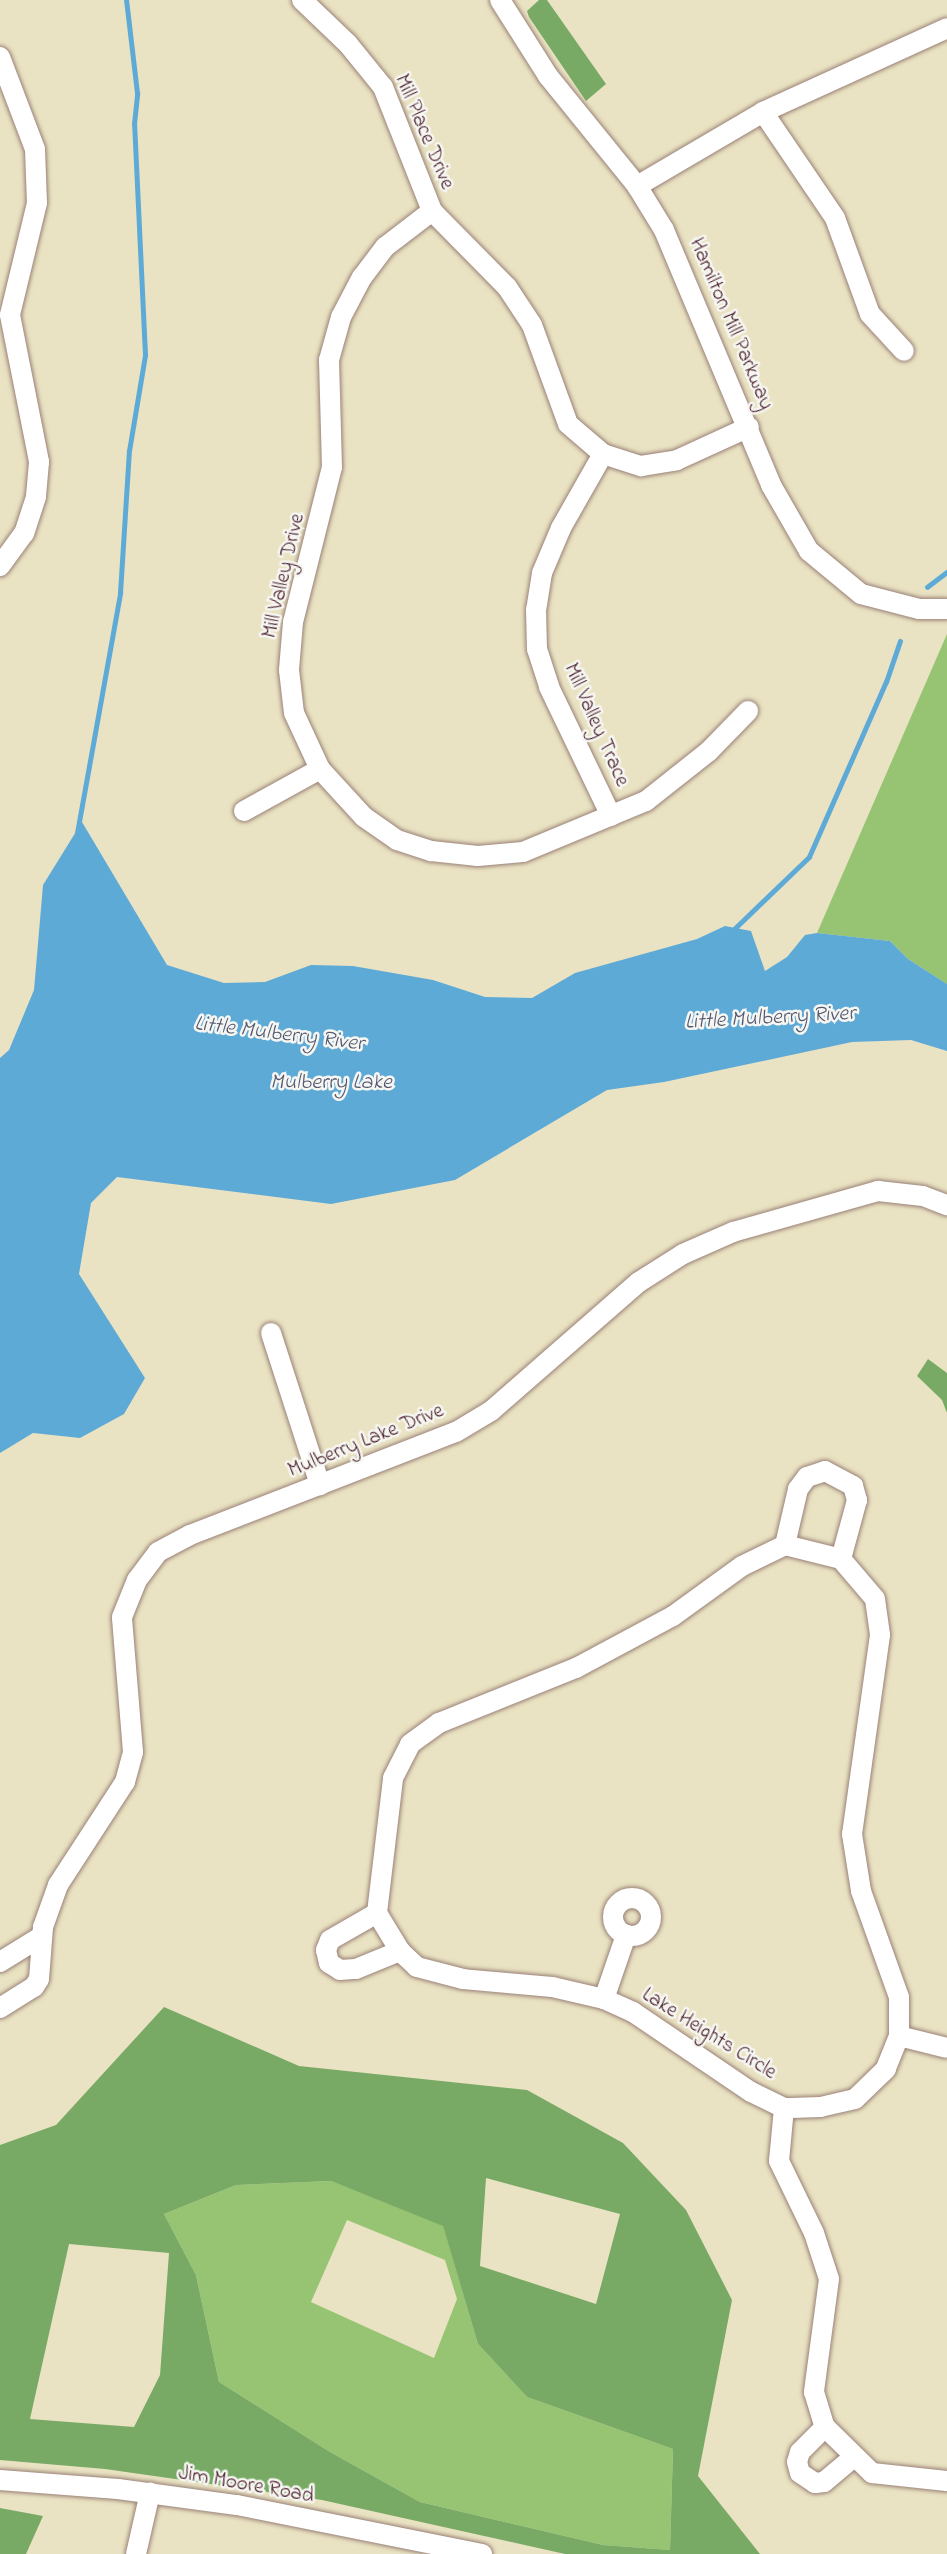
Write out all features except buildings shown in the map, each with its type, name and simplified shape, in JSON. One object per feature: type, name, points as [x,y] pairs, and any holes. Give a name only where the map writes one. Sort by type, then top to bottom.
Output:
[{"type":"street","name":"Mill Place Drive","points":[[302,0],[348,44],[382,87],[432,211],[507,287],[532,325],[568,424],[603,454],[641,466],[677,460],[749,427]]},
{"type":"street","name":"Hamilton Mill Parkway","points":[[502,1],[548,76],[637,186],[677,256],[789,522],[809,551],[841,581],[882,601],[919,609],[947,609]]},
{"type":"street","points":[[637,186],[763,112],[947,28]]},
{"type":"street","points":[[0,57],[35,149],[37,203],[10,315],[39,462],[36,497],[24,533],[0,566]]},
{"type":"street","points":[[763,112],[835,218],[870,314],[904,351]]},
{"type":"street","name":"Mill Valley Drive","points":[[432,211],[385,247],[362,277],[341,317],[329,360],[332,468],[293,622],[290,670],[294,713],[320,769],[364,817],[397,840],[431,850],[478,856],[523,852],[646,801],[677,779],[748,711]]},
{"type":"street","name":"Mill Valley Trace","points":[[603,454],[561,528],[542,573],[536,609],[537,649],[549,687],[611,816]]},
{"type":"street","points":[[244,811],[320,769]]},
{"type":"street","name":"Mulberry Lake Drive","points":[[0,2008],[34,1987],[39,1979],[42,1936],[58,1886],[125,1782],[133,1752],[122,1617],[137,1580],[158,1552],[190,1535],[456,1432],[491,1410],[639,1282],[683,1254],[733,1232],[858,1194],[899,1191],[947,1205]]},
{"type":"street","points":[[271,1333],[320,1485]]},
{"type":"street","points":[[400,1951],[356,1969],[340,1971],[329,1963],[326,1950],[330,1940],[377,1913],[393,1778],[410,1744],[439,1723],[586,1663],[673,1616],[742,1566],[785,1545],[841,1559],[857,1500],[854,1486],[825,1471],[807,1477],[798,1489],[785,1545]]},
{"type":"street","name":"Lake Heights Circle","points":[[377,1913],[400,1951],[417,1967],[463,1979],[552,1987],[604,2000],[633,2012],[751,2092],[784,2108],[821,2108],[855,2099],[886,2069],[899,2036],[899,1997],[861,1891],[852,1834],[880,1635],[874,1599],[841,1559]]},
{"type":"street","points":[[604,2000],[626,1935]]},
{"type":"street","points":[[0,1962],[42,1936]]},
{"type":"street","points":[[899,2036],[947,2048]]},
{"type":"street","points":[[784,2108],[779,2161],[814,2233],[829,2279],[814,2392],[825,2427],[852,2458],[872,2473],[947,2481]]},
{"type":"street","points":[[825,2427],[800,2452],[797,2462],[800,2473],[815,2483],[824,2482],[852,2458]]},
{"type":"street","name":"Jim Moore Road","points":[[0,2480],[150,2493],[237,2505],[482,2554]]},
{"type":"street","points":[[136,2554],[150,2493]]},
{"type":"green space","points":[[539,0],[547,0],[606,84],[586,101],[529,17],[527,11]]},
{"type":"green space","points":[[947,634],[947,984],[908,959],[890,941],[817,933]]},
{"type":"green space","points":[[928,1359],[947,1373],[947,1413],[942,1400],[917,1376]]},
{"type":"green space","points":[[164,2007],[299,2066],[527,2090],[623,2143],[686,2210],[732,2300],[698,2476],[760,2554],[565,2554],[322,2500],[105,2469],[0,2460],[0,2145],[56,2125]],"holes":[[[486,2178],[620,2214],[596,2304],[480,2266]],[[331,2181],[443,2226],[478,2344],[527,2397],[673,2449],[670,2550],[603,2545],[420,2502],[330,2452],[219,2382],[196,2275],[164,2214],[236,2185]],[[69,2244],[169,2253],[160,2375],[134,2427],[30,2419]]]},
{"type":"green space","points":[[331,2181],[443,2225],[478,2344],[527,2397],[673,2449],[670,2550],[603,2545],[420,2502],[330,2452],[219,2382],[196,2275],[164,2214],[236,2185]],"holes":[[[347,2220],[445,2260],[457,2299],[434,2358],[311,2302]]]},
{"type":"green space","points":[[0,2508],[43,2516],[26,2554],[0,2554]]},
{"type":"water","name":"Mulberry Lake","points":[[82,822],[167,965],[224,983],[265,982],[311,965],[353,966],[433,980],[485,997],[532,998],[575,973],[697,939],[725,926],[751,931],[765,971],[787,957],[805,935],[817,933],[890,941],[908,959],[947,984],[947,1051],[911,1040],[852,1042],[664,1082],[607,1090],[455,1180],[331,1204],[117,1177],[91,1203],[79,1274],[145,1378],[124,1414],[80,1438],[33,1433],[0,1453],[0,1058],[9,1050],[34,990],[43,885]]},
{"type":"waterway","points":[[77,833],[120,593],[129,451],[145,355],[134,124],[137,93],[126,0]]},
{"type":"waterway","points":[[927,587],[947,572]]},
{"type":"waterway","points":[[731,932],[809,857],[886,682],[900,641]]},
{"type":"water label","name":"Little Mulberry River","points":[[770,1019]]},
{"type":"water label","name":"Little Mulberry River","points":[[279,1035]]}]
